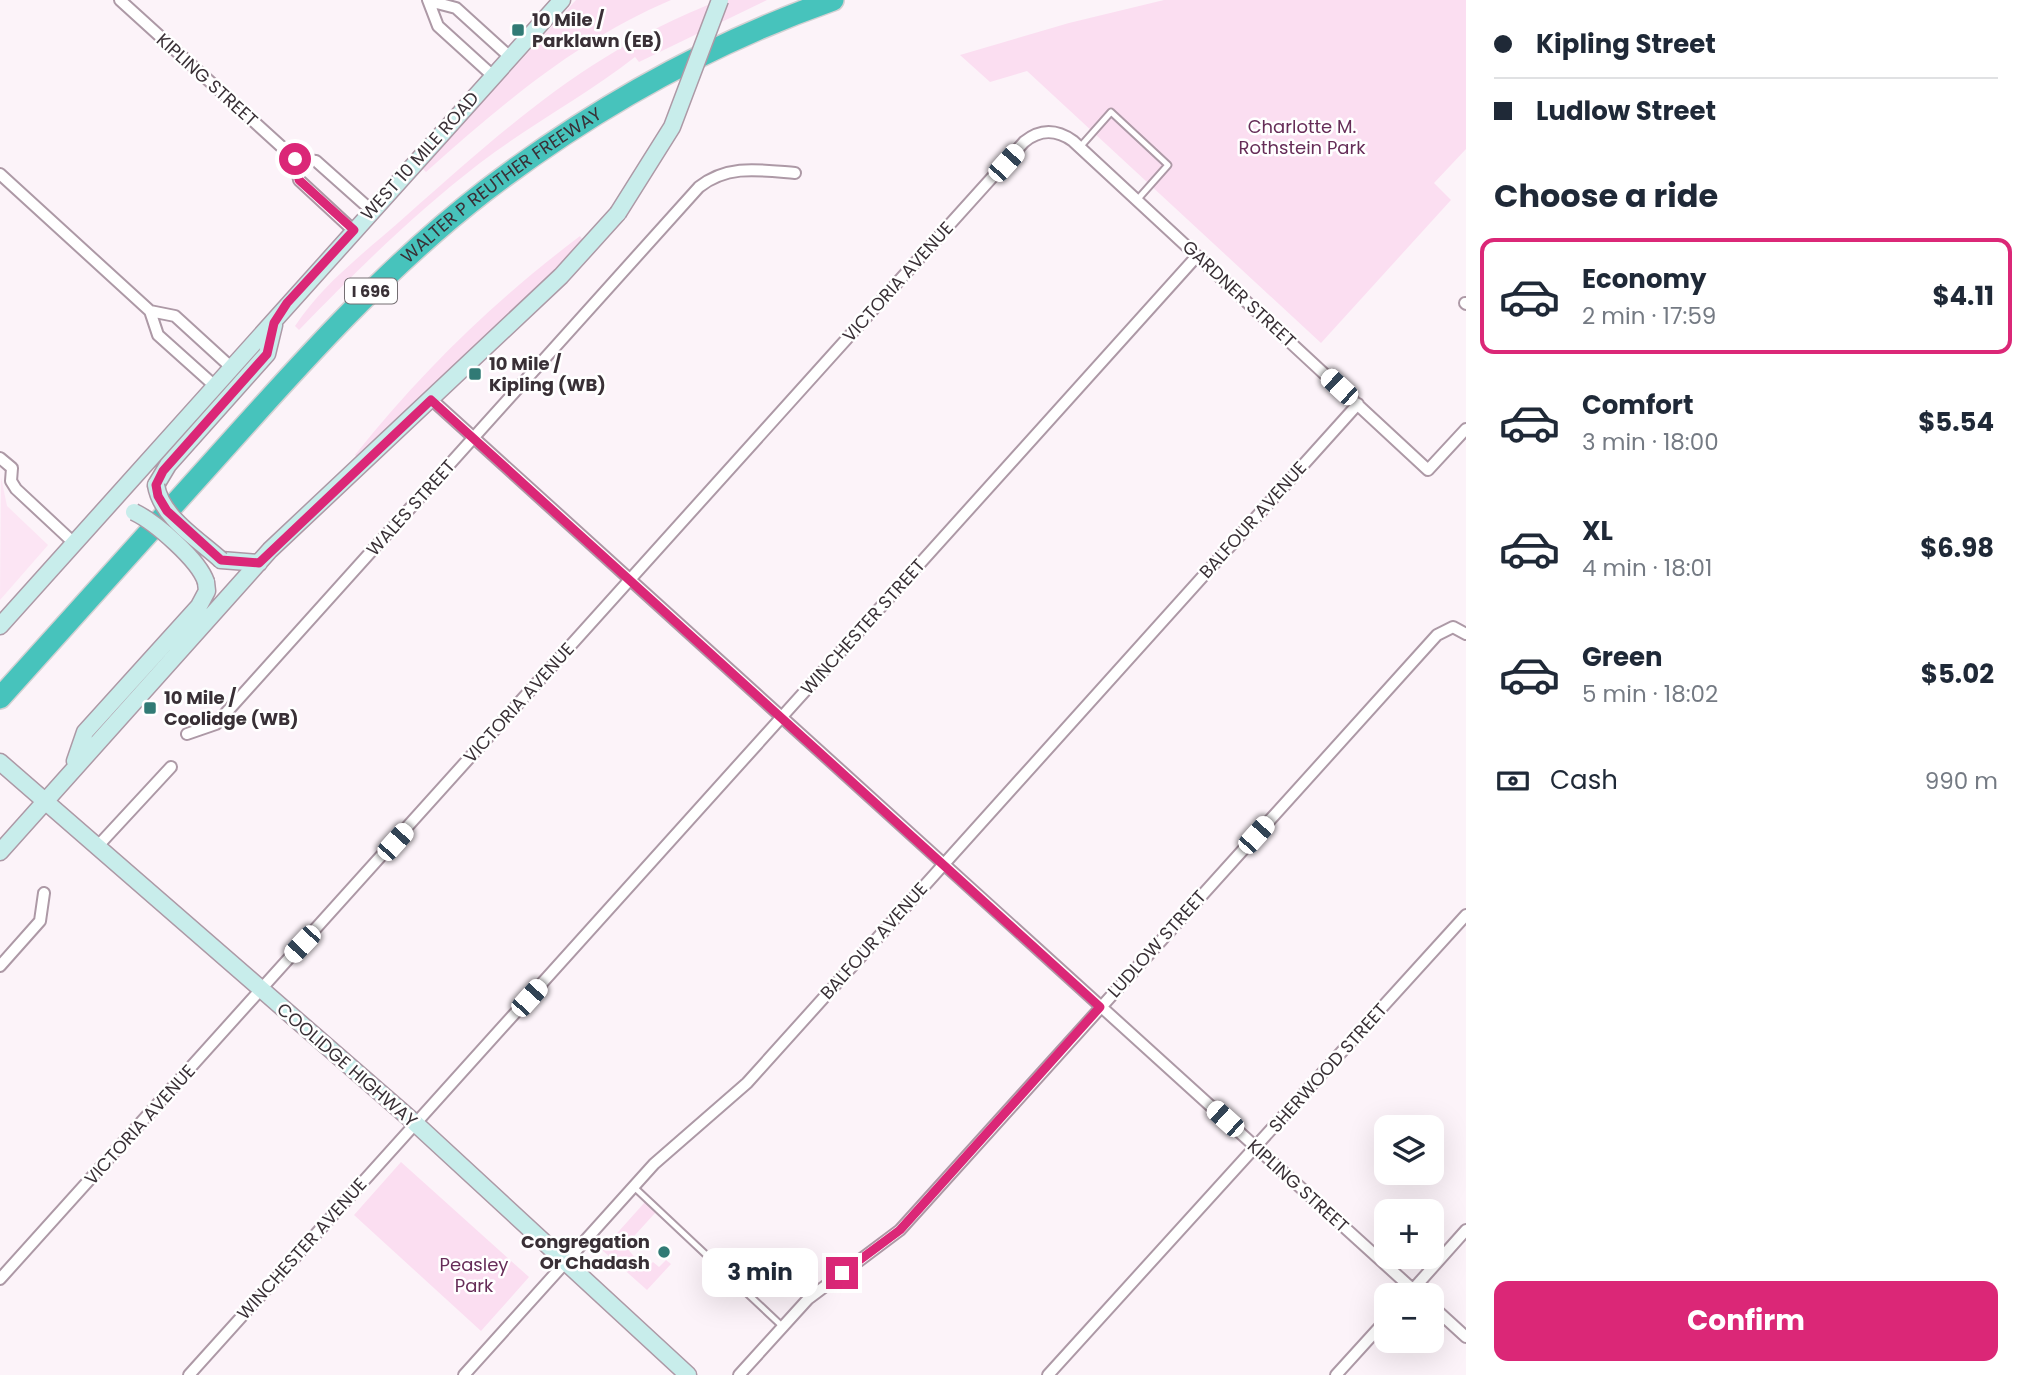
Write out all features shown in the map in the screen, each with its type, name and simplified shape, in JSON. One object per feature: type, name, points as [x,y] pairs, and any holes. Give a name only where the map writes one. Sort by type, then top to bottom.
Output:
[{"type":"highway","name":"WALTER P REUTHER FREEWAY","points":[[0,698],[328,335],[450,220],[559,138],[639,89],[729,43],[833,0]]},
{"type":"main road","name":"WEST 10 MILE ROAD","points":[[3,618],[106,510],[274,323],[287,303],[562,0]]},
{"type":"main road","points":[[0,852],[259,563],[561,276],[618,213],[672,127],[720,0]]},
{"type":"main road","points":[[259,563],[221,560],[167,511],[158,496],[156,485],[168,465],[267,354],[274,323]]},
{"type":"main road","points":[[72,770],[85,732],[199,606],[207,591],[199,566],[149,521],[134,512],[106,510]]},
{"type":"main road","name":"COOLIDGE HIGHWAY","points":[[0,762],[415,1124],[688,1375]]},
{"type":"street","name":"KIPLING STREET","points":[[120,0],[295,159],[316,161],[371,210]]},
{"type":"street","points":[[429,0],[456,8],[510,57]]},
{"type":"street","points":[[429,0],[438,26],[493,76]]},
{"type":"street","name":"GARDNER STREET","points":[[1042,132],[1061,134],[1080,147],[1428,470],[1466,429]]},
{"type":"street","name":"VICTORIA AVENUE","points":[[0,1279],[1024,142],[1042,132]]},
{"type":"street","name":"KIPLING STREET","points":[[295,159],[299,180],[354,230]]},
{"type":"street","name":"WALES STREET","points":[[187,734],[216,724],[699,187],[727,171],[742,169],[795,173]]},
{"type":"street","points":[[0,174],[150,310],[175,316],[233,369]]},
{"type":"street","name":"WINCHESTER STREET","points":[[415,1124],[1198,256]]},
{"type":"street","points":[[150,310],[158,335],[216,387]]},
{"type":"street","name":"KIPLING STREET","points":[[431,400],[1403,1283]]},
{"type":"street","name":"BALFOUR AVENUE","points":[[464,1375],[668,1150],[739,1091],[1358,404]]},
{"type":"street","points":[[0,458],[12,468],[11,481],[16,489],[75,544]]},
{"type":"street","name":"LUDLOW STREET","points":[[739,1375],[824,1285],[900,1230],[1437,635],[1453,627],[1466,634]]},
{"type":"street","points":[[96,848],[171,767]]},
{"type":"street","points":[[0,966],[40,921],[44,892]]},
{"type":"street","name":"SHERWOOD STREET","points":[[1048,1375],[1466,915]]},
{"type":"street","name":"WINCHESTER AVENUE","points":[[189,1375],[415,1124]]},
{"type":"street","points":[[1422,1283],[1466,1230]]},
{"type":"street","points":[[1444,1317],[1466,1338]]},
{"type":"street","points":[[1336,1375],[1374,1333]]},
{"type":"lane","points":[[1080,147],[1111,113],[1168,165],[1137,200]]},
{"type":"lane","points":[[634,1187],[783,1327]]},
{"type":"shaded area","points":[[1,477],[7,506],[48,545],[0,600]]},
{"type":"green space","points":[[576,0],[671,0],[604,34],[572,54],[483,122],[426,172],[422,168]]},
{"type":"green space","points":[[720,0],[767,0],[639,62],[635,57],[499,149],[409,222],[299,330],[295,326],[347,267],[481,150],[553,92],[631,42]]},
{"type":"green space","name":"Charlotte M. Rothstein Park","points":[[1164,0],[1466,0],[1466,149],[1434,183],[1451,200],[1321,343],[1027,71],[990,82],[960,55],[1069,23]]},
{"type":"green space","points":[[580,236],[583,240],[556,268],[357,457],[355,455],[460,338]]},
{"type":"green space","name":"Peasley Park","points":[[401,1162],[529,1277],[481,1331],[354,1215]]},
{"type":"green space","points":[[645,1202],[656,1212],[625,1246],[645,1269],[653,1262],[659,1267],[666,1260],[671,1264],[647,1290],[602,1250]]},
{"type":"place","name":"10 Mile / Parklawn (EB)","points":[[518,30]]},
{"type":"place","name":"10 Mile / Kipling (WB)","points":[[475,374]]},
{"type":"place","name":"10 Mile / Coolidge (WB)","points":[[150,708]]},
{"type":"place","name":"Congregation Or Chadash","points":[[664,1252]]},
{"type":"route","points":[[295,159],[299,180],[354,230],[287,303],[274,323],[267,354],[163,471],[156,485],[161,504],[167,511],[221,560],[259,563],[431,400],[1100,1007],[900,1230],[842,1273]]}]
